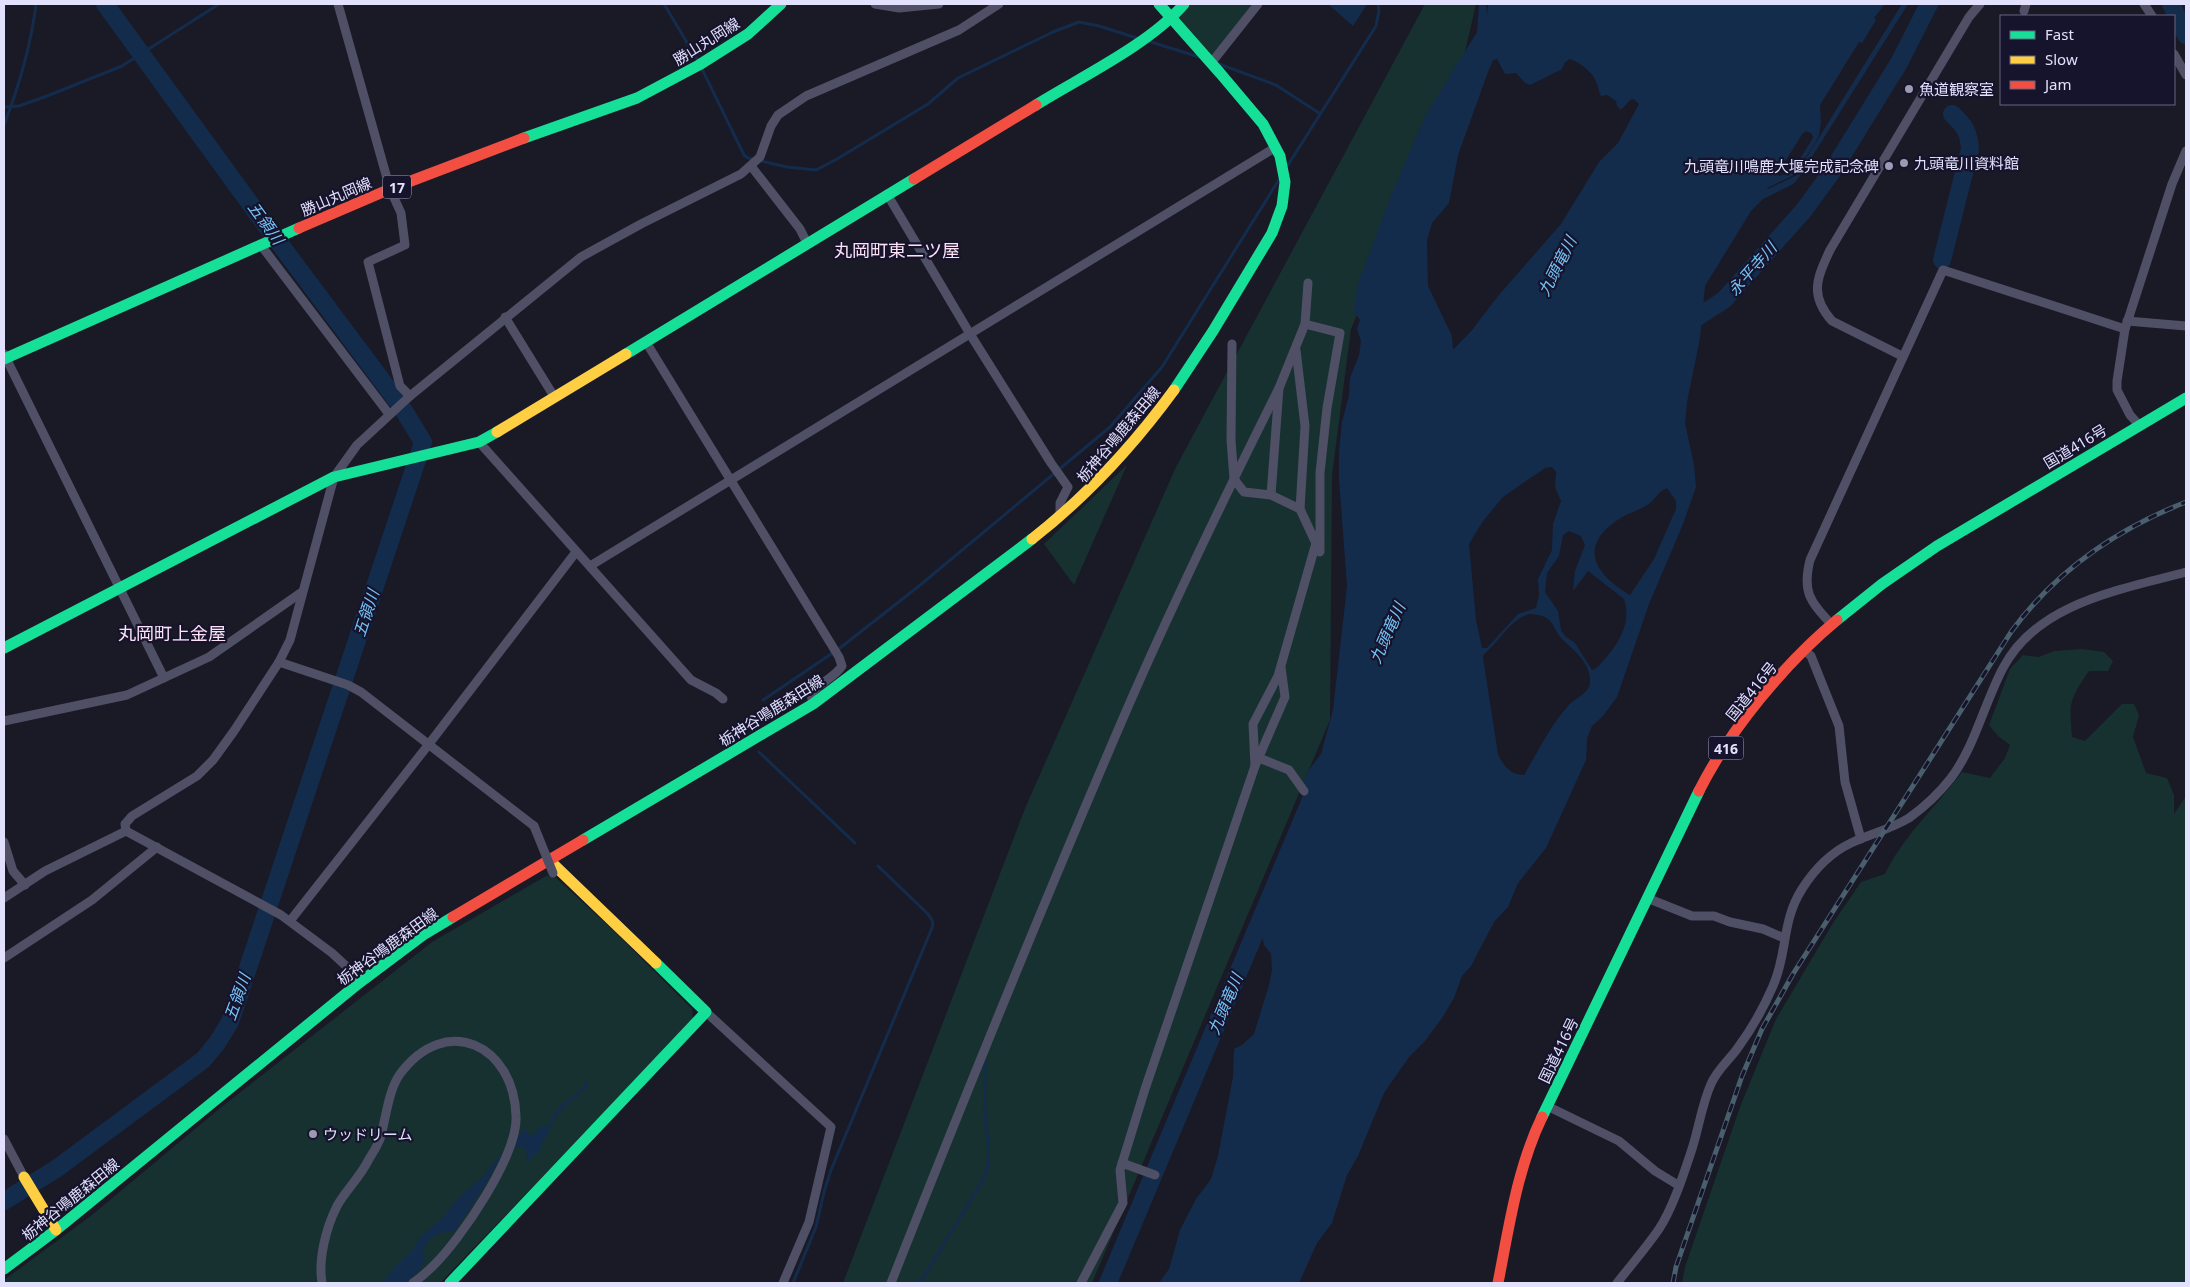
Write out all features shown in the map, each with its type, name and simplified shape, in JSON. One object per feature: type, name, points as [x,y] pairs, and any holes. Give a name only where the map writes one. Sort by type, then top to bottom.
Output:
[{"type":"main road","name":"勝山丸岡線","points":[[4,357],[390,189],[562,124],[637,98],[699,65],[748,34],[782,4]]},
{"type":"main road","name":"栃神谷鳴鹿森田線","points":[[4,1269],[56,1230],[359,983],[423,935],[552,867],[813,704],[1060,516],[1098,483],[1118,462],[1158,413],[1184,376],[1269,240],[1284,206],[1286,190],[1279,152],[1256,116],[1212,62],[1160,4]]},
{"type":"main road","points":[[4,648],[334,477],[479,442],[555,398],[887,194],[1128,49],[1172,18],[1184,4]]},
{"type":"main road","name":"国道416号","points":[[1498,1283],[1520,1177],[1547,1106],[1647,898],[1715,764],[1751,712],[1804,650],[1831,624],[1884,582],[1956,534],[2186,398]]},
{"type":"main road","points":[[450,1283],[706,1012],[552,867]]},
{"type":"main road","points":[[24,1177],[56,1230]]},
{"type":"street","points":[[338,4],[390,189],[401,213],[405,246],[368,262],[400,386],[410,396]]},
{"type":"street","points":[[875,4],[899,8],[939,4]]},
{"type":"street","points":[[126,831],[125,824],[132,816],[197,776],[213,760],[279,662],[290,640],[334,477],[357,444],[410,396],[581,257],[640,224],[741,174],[760,157],[771,126],[778,115],[791,105],[806,96],[959,30],[999,4]]},
{"type":"street","points":[[1212,62],[1258,4]]},
{"type":"street","points":[[1902,356],[1832,321],[1819,301],[1817,285],[1820,271],[1830,250],[1970,17],[1980,4]]},
{"type":"street","points":[[2144,4],[2151,15]]},
{"type":"street","points":[[2175,56],[2186,75]]},
{"type":"street","points":[[2139,425],[2130,415],[2117,390],[2126,325],[2172,184],[2186,151]]},
{"type":"street","points":[[590,566],[970,334],[1279,152]]},
{"type":"street","points":[[751,166],[800,229],[807,243]]},
{"type":"street","points":[[887,194],[970,334],[1068,487],[1060,503],[1060,516]]},
{"type":"street","points":[[260,244],[389,414]]},
{"type":"street","points":[[1831,624],[1813,604],[1807,590],[1806,577],[1808,569],[1902,356],[1943,270],[2126,325],[2186,326]]},
{"type":"street","points":[[891,1283],[962,1104],[1125,714],[1278,388],[1305,324],[1308,283]]},
{"type":"street","points":[[505,317],[555,398]]},
{"type":"street","points":[[1295,347],[1305,426],[1300,509],[1320,552],[1320,473],[1327,408],[1340,332],[1305,324]]},
{"type":"street","points":[[646,342],[830,646],[839,657],[842,666],[838,672],[819,684],[811,694],[813,704]]},
{"type":"street","points":[[1232,344],[1231,440],[1234,479],[1244,492],[1271,495],[1300,509]]},
{"type":"street","points":[[4,357],[164,678]]},
{"type":"street","points":[[1271,495],[1278,388]]},
{"type":"street","points":[[479,442],[691,680],[716,693],[723,699]]},
{"type":"street","points":[[1257,762],[1253,724],[1278,676],[1316,543]]},
{"type":"street","points":[[290,921],[576,552]]},
{"type":"street","points":[[1617,1283],[1660,1228],[1692,1150],[1711,1084],[1745,1039],[1773,987],[1781,966],[1784,938],[1791,910],[1809,878],[1838,850],[1909,817],[1940,791],[1952,777],[2004,666],[2022,643],[2042,624],[2058,614],[2091,600],[2186,572]]},
{"type":"street","points":[[4,721],[127,695],[209,657],[302,592]]},
{"type":"street","points":[[1804,650],[1811,656],[1839,726],[1845,782],[1861,839]]},
{"type":"street","points":[[279,662],[348,685],[361,692],[534,826],[552,867]]},
{"type":"street","points":[[1082,1283],[1122,1202],[1120,1170],[1145,1089],[1257,762],[1285,697],[1281,667]]},
{"type":"street","points":[[1257,762],[1290,770],[1304,791]]},
{"type":"street","points":[[126,831],[290,921],[332,953],[346,966],[359,983]]},
{"type":"street","points":[[4,898],[25,886],[45,871],[126,831]]},
{"type":"street","points":[[4,842],[13,871],[25,886]]},
{"type":"street","points":[[4,958],[92,900],[157,848]]},
{"type":"street","points":[[1647,898],[1692,916],[1714,916],[1730,922],[1763,929],[1784,938]]},
{"type":"street","points":[[706,1012],[831,1126],[809,1222],[783,1283]]},
{"type":"street","points":[[322,1283],[321,1276],[326,1236],[338,1206],[365,1167],[379,1142],[399,1076],[416,1056],[435,1046],[458,1040],[478,1044],[496,1058],[512,1087],[517,1117],[510,1148],[495,1180],[463,1230],[434,1265],[413,1283]]},
{"type":"street","points":[[1547,1106],[1619,1141],[1654,1171],[1678,1185]]},
{"type":"street","points":[[4,1139],[24,1177]]},
{"type":"street","points":[[1122,1163],[1155,1175]]},
{"type":"green space","points":[[1184,4],[1258,4],[1212,62],[1172,18]]},
{"type":"green space","points":[[1425,4],[1476,4],[1465,52],[1351,329],[1332,475],[1330,720],[1092,1283],[843,1283],[1026,806],[1176,467]]},
{"type":"green space","points":[[1127,465],[1074,585],[1044,544]]},
{"type":"green space","points":[[2082,649],[2104,652],[2113,661],[2108,671],[2089,671],[2077,689],[2071,709],[2072,737],[2085,741],[2122,704],[2134,704],[2139,715],[2133,737],[2146,773],[2167,778],[2174,795],[2174,814],[2186,796],[2186,1283],[1682,1283],[1685,1267],[1740,1107],[1776,1019],[1833,923],[1861,882],[1885,874],[1901,847],[1962,772],[1990,778],[2005,758],[2010,745],[1998,736],[1989,725],[2010,669],[2023,655],[2039,657],[2054,651]]},
{"type":"green space","points":[[546,876],[555,877],[612,929],[692,1009],[693,1021],[440,1283],[4,1283],[4,1280],[92,1215],[219,1109],[432,942]]},
{"type":"water","points":[[1328,4],[1367,4],[1353,26]]},
{"type":"water","points":[[1479,4],[1486,4],[1487,15],[1488,4],[1885,4],[1874,18],[1876,20],[1862,43],[1859,42],[1820,105],[1821,122],[1819,135],[1815,143],[1794,175],[1768,189],[1795,176],[1902,4],[1908,4],[1798,179],[1793,184],[1763,199],[1751,211],[1705,286],[1700,338],[1687,402],[1685,423],[1694,465],[1696,487],[1683,524],[1649,604],[1617,697],[1603,716],[1592,726],[1587,738],[1586,760],[1546,848],[1518,883],[1508,907],[1494,922],[1471,966],[1462,976],[1454,998],[1442,1018],[1425,1041],[1409,1057],[1384,1093],[1358,1156],[1347,1175],[1332,1223],[1317,1243],[1299,1283],[1159,1283],[1169,1269],[1180,1230],[1196,1199],[1211,1179],[1218,1156],[1233,1077],[1234,1049],[1242,1045],[1254,1034],[1272,970],[1271,954],[1264,945],[1260,926],[1263,907],[1282,855],[1292,848],[1302,831],[1306,816],[1304,781],[1309,770],[1321,754],[1333,710],[1347,586],[1339,479],[1339,452],[1342,422],[1349,395],[1350,378],[1359,355],[1361,341],[1357,329],[1360,320],[1354,308],[1358,284],[1390,199],[1425,116],[1477,32]],"holes":[[[1497,59],[1505,74],[1516,73],[1525,83],[1530,85],[1562,69],[1565,62],[1570,59],[1590,72],[1601,96],[1607,95],[1616,101],[1617,106],[1621,110],[1630,100],[1634,99],[1639,104],[1618,143],[1599,162],[1561,224],[1498,296],[1473,329],[1453,350],[1452,336],[1428,286],[1427,240],[1432,223],[1449,203],[1458,155],[1493,60]],[[1807,131],[1812,134],[1813,138],[1791,173],[1779,176],[1777,174],[1803,133]],[[1552,467],[1556,472],[1555,487],[1561,501],[1553,524],[1552,550],[1538,579],[1539,595],[1536,608],[1518,614],[1487,648],[1482,648],[1476,620],[1469,544],[1483,521],[1503,497],[1545,468]],[[1667,488],[1676,501],[1676,509],[1654,559],[1630,595],[1618,587],[1600,569],[1596,560],[1595,550],[1598,539],[1606,529],[1619,519],[1646,505]],[[1569,531],[1581,536],[1585,545],[1575,571],[1573,591],[1588,571],[1624,599],[1626,616],[1623,632],[1599,666],[1592,670],[1575,643],[1565,636],[1561,630],[1558,611],[1545,592],[1547,573],[1559,556],[1563,535]],[[1530,614],[1549,619],[1559,636],[1585,664],[1590,675],[1588,689],[1568,706],[1556,722],[1524,775],[1519,775],[1508,769],[1498,754],[1483,658],[1484,654],[1517,620]]]},
{"type":"water","points":[[542,1125],[551,1126],[538,1153],[528,1161],[524,1146],[515,1148],[518,1136],[526,1128],[530,1135],[533,1135]]},
{"type":"water","points":[[492,1164],[495,1167],[484,1187],[454,1232],[440,1233],[430,1239],[424,1249],[425,1263],[411,1278],[403,1282],[383,1283],[412,1250],[420,1237],[443,1217],[460,1196],[482,1178]]},
{"type":"waterway","points":[[4,125],[24,65],[36,4]]},
{"type":"waterway","name":"五領川","points":[[4,1201],[56,1169],[203,1060],[217,1043],[230,1022],[423,442],[401,406],[262,220],[105,4]]},
{"type":"waterway","points":[[4,107],[19,106],[122,66],[219,4]]},
{"type":"waterway","points":[[664,4],[698,61]]},
{"type":"waterway","points":[[1288,165],[1376,26],[1379,11],[1378,4]]},
{"type":"waterway","name":"永平寺川","points":[[1682,327],[1724,300],[1804,210],[1831,173],[1899,63],[1929,4]]},
{"type":"waterway","name":"永平寺川","points":[[2171,4],[2186,35]]},
{"type":"waterway","points":[[702,69],[744,155],[748,158],[787,167],[816,170],[928,104],[958,78],[1053,32],[1079,22],[1137,38]]},
{"type":"waterway","points":[[1148,41],[1199,57]]},
{"type":"waterway","points":[[1219,64],[1276,85],[1319,113]]},
{"type":"waterway","points":[[1942,260],[1970,149],[1965,129],[1952,114]]},
{"type":"waterway","points":[[763,700],[840,648],[919,586],[1110,427],[1162,367],[1280,178]]},
{"type":"waterway","points":[[759,752],[855,843]]},
{"type":"waterway","name":"九頭竜川","points":[[1108,1283],[1315,790]]},
{"type":"waterway","points":[[793,1283],[816,1227],[831,1170],[932,928],[933,922],[928,914],[878,866]]},
{"type":"waterway","points":[[920,1283],[983,1180],[986,1172],[989,1156],[985,1109],[985,1061]]},
{"type":"waterway","points":[[550,1126],[559,1110],[580,1093],[587,1083]]},
{"type":"waterway","points":[[494,1166],[503,1154]]},
{"type":"railway","points":[[1673,1283],[1676,1267],[1742,1076],[1762,1029],[1793,974],[2011,632],[2047,590],[2089,555],[2136,525],[2186,502]]},
{"type":"traffic: fast","points":[[524,138],[637,98],[699,65],[748,34],[781,4]]},
{"type":"traffic: fast","points":[[1159,4],[1263,124],[1280,156],[1285,182],[1282,206],[1272,233],[1213,331],[1174,390]]},
{"type":"traffic: fast","points":[[1036,105],[1134,46],[1170,19],[1184,4]]},
{"type":"traffic: fast","points":[[626,354],[914,179]]},
{"type":"traffic: fast","points":[[4,359],[299,228]]},
{"type":"traffic: fast","points":[[1837,620],[1882,584],[1937,546],[2186,398]]},
{"type":"traffic: fast","points":[[4,648],[334,477],[479,442],[497,432]]},
{"type":"traffic: fast","points":[[583,840],[813,704],[1032,539]]},
{"type":"traffic: fast","points":[[1542,1117],[1699,791]]},
{"type":"traffic: fast","points":[[4,1269],[56,1230],[359,983],[423,935],[453,917]]},
{"type":"traffic: fast","points":[[450,1283],[706,1012],[656,963]]},
{"type":"traffic: slow","points":[[497,432],[626,354]]},
{"type":"traffic: slow","points":[[1032,539],[1090,488],[1126,450],[1174,390]]},
{"type":"traffic: slow","points":[[550,861],[656,963]]},
{"type":"traffic: slow","points":[[24,1177],[56,1230]]},
{"type":"traffic: jam","points":[[914,179],[1036,105]]},
{"type":"traffic: jam","points":[[299,228],[390,189],[524,138]]},
{"type":"traffic: jam","points":[[1699,791],[1726,745],[1760,699],[1798,656],[1837,620]]},
{"type":"traffic: jam","points":[[453,917],[583,840]]},
{"type":"traffic: jam","points":[[1498,1283],[1520,1178],[1533,1137],[1542,1117]]},
{"type":"place","name":"魚道観察室","points":[[1909,89]]},
{"type":"place","name":"九頭竜川資料館","points":[[1904,163]]},
{"type":"place","name":"九頭竜川鳴鹿大堰完成記念碑","points":[[1889,166]]},
{"type":"place","name":"ウッドリーム","points":[[313,1134]]},
{"type":"district","name":"丸岡町東二ツ屋","points":[[897,250]]},
{"type":"district","name":"丸岡町上金屋","points":[[172,633]]}]
